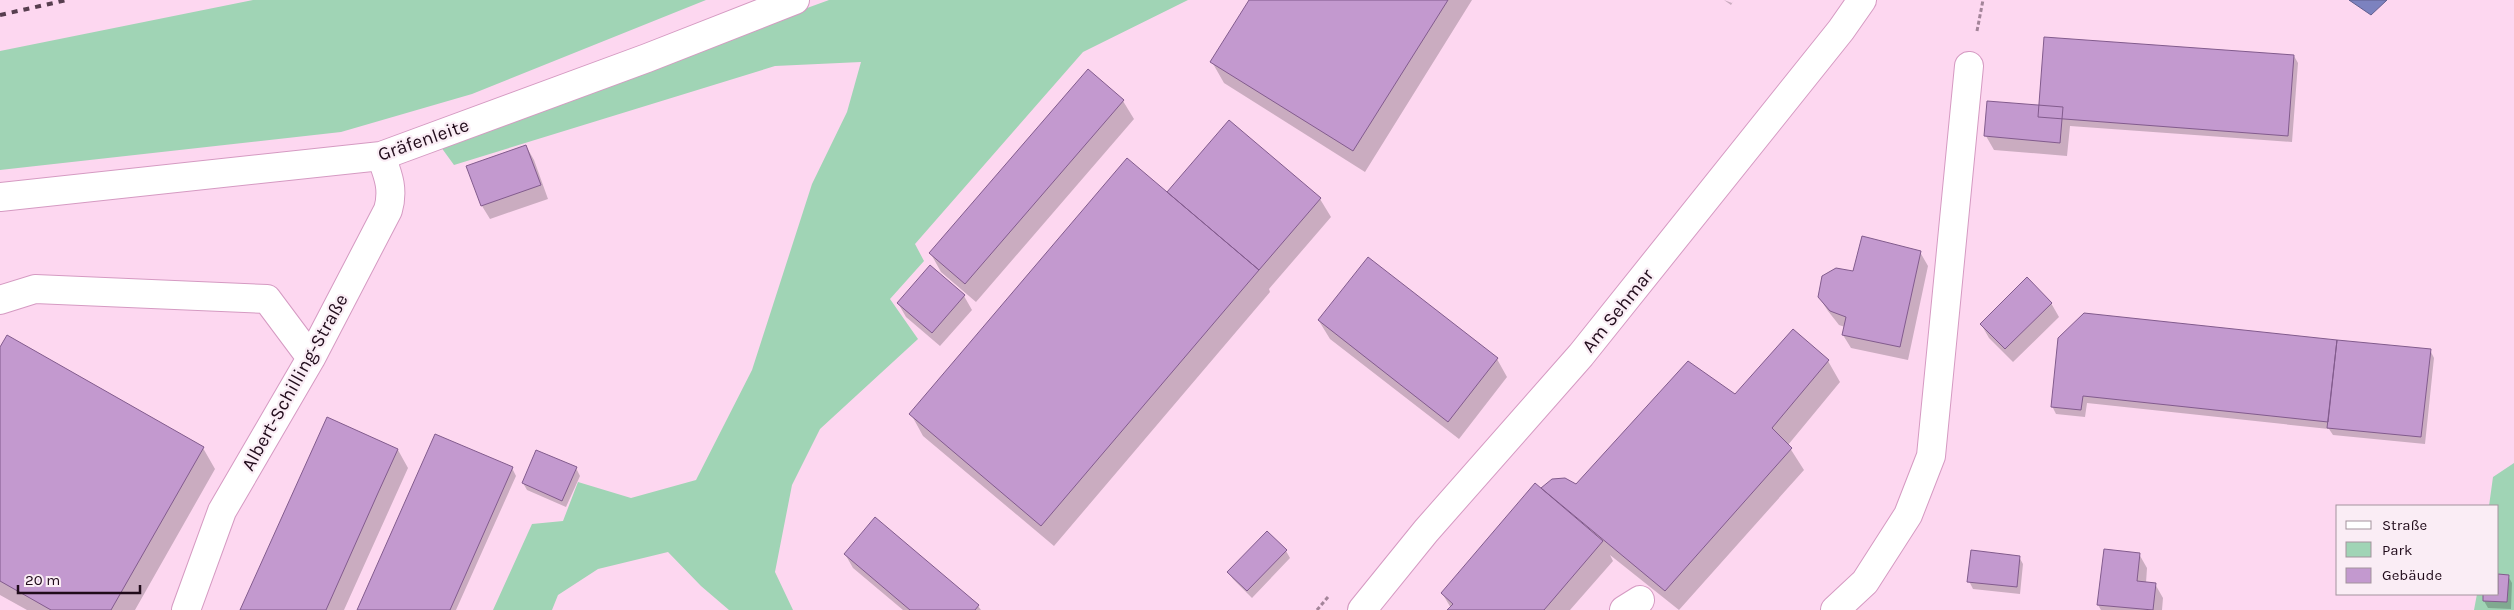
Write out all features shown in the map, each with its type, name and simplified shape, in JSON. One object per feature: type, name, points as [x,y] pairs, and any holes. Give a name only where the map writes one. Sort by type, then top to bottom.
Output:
[{"type":"street","name":"Gräfenleite","points":[[0,197],[381,156],[647,58],[795,0]]},
{"type":"street","name":"Am Sehmar","points":[[1362,610],[1426,531],[1581,355],[1841,30],[1862,0]]},
{"type":"street","points":[[1835,610],[1865,582],[1908,515],[1931,456],[1969,66]]},
{"type":"street","name":"Albert-Schilling-Straße","points":[[186,610],[222,510],[310,358],[388,210],[392,196],[391,183],[381,156]]},
{"type":"street","points":[[0,300],[35,289],[267,299],[310,358]]},
{"type":"green space","points":[[253,0],[706,0],[472,94],[341,132],[0,170],[0,51]]},
{"type":"green space","points":[[829,0],[1188,0],[1083,52],[915,244],[924,261],[890,299],[918,339],[820,429],[792,485],[775,572],[793,610],[729,610],[701,586],[668,552],[598,569],[558,595],[552,610],[493,610],[532,524],[563,521],[578,482],[631,498],[696,480],[752,370],[812,184],[847,112],[861,62],[775,66],[454,165],[438,143]]},
{"type":"green space","points":[[2514,463],[2514,610],[2474,610],[2477,595],[2499,595],[2499,505],[2489,505],[2493,477]]},
{"type":"water","points":[[2349,0],[2387,0],[2371,15]]},
{"type":"building","points":[[1249,0],[1448,0],[1353,151],[1210,62]]},
{"type":"building","points":[[2044,37],[2294,55],[2288,136],[2038,117]]},
{"type":"building","points":[[1088,69],[1124,100],[965,284],[929,253]]},
{"type":"building","points":[[1987,101],[2063,107],[2060,143],[1984,136]]},
{"type":"building","points":[[1229,120],[1321,198],[1259,270],[1167,192]]},
{"type":"building","points":[[526,145],[541,185],[481,206],[466,166]]},
{"type":"building","points":[[1127,158],[1259,270],[1041,526],[909,414]]},
{"type":"building","points":[[1862,236],[1921,251],[1900,347],[1842,335],[1846,317],[1830,311],[1818,297],[1822,276],[1836,268],[1853,271]]},
{"type":"building","points":[[1368,257],[1498,358],[1448,422],[1318,320]]},
{"type":"building","points":[[930,265],[965,295],[932,333],[897,303]]},
{"type":"building","points":[[2027,277],[2052,303],[2005,349],[1980,324]]},
{"type":"building","points":[[2084,313],[2337,340],[2328,422],[2083,396],[2081,410],[2051,407],[2058,338]]},
{"type":"building","points":[[1793,329],[1829,360],[1772,428],[1792,448],[1665,591],[1541,488],[1552,479],[1565,478],[1576,484],[1688,361],[1735,394]]},
{"type":"building","points":[[7,335],[204,447],[111,610],[51,610],[0,581],[0,347]]},
{"type":"building","points":[[2337,340],[2431,349],[2421,437],[2327,428]]},
{"type":"building","points":[[327,417],[398,449],[326,610],[240,610]]},
{"type":"building","points":[[435,434],[513,467],[450,610],[357,610]]},
{"type":"building","points":[[536,450],[577,467],[562,501],[522,483]]},
{"type":"building","points":[[1535,483],[1603,541],[1544,610],[1447,610],[1453,604],[1441,593]]},
{"type":"building","points":[[875,517],[979,605],[975,610],[910,610],[844,554]]},
{"type":"building","points":[[1267,531],[1287,550],[1247,591],[1227,572]]},
{"type":"building","points":[[2104,549],[2140,553],[2137,581],[2156,583],[2153,610],[2097,605]]},
{"type":"building","points":[[1971,550],[2020,556],[2017,587],[1967,582]]},
{"type":"building","points":[[2499,574],[2509,575],[2507,602],[2483,601],[2483,595],[2499,595]]},
{"type":"railway","points":[[0,15],[67,0]]}]
